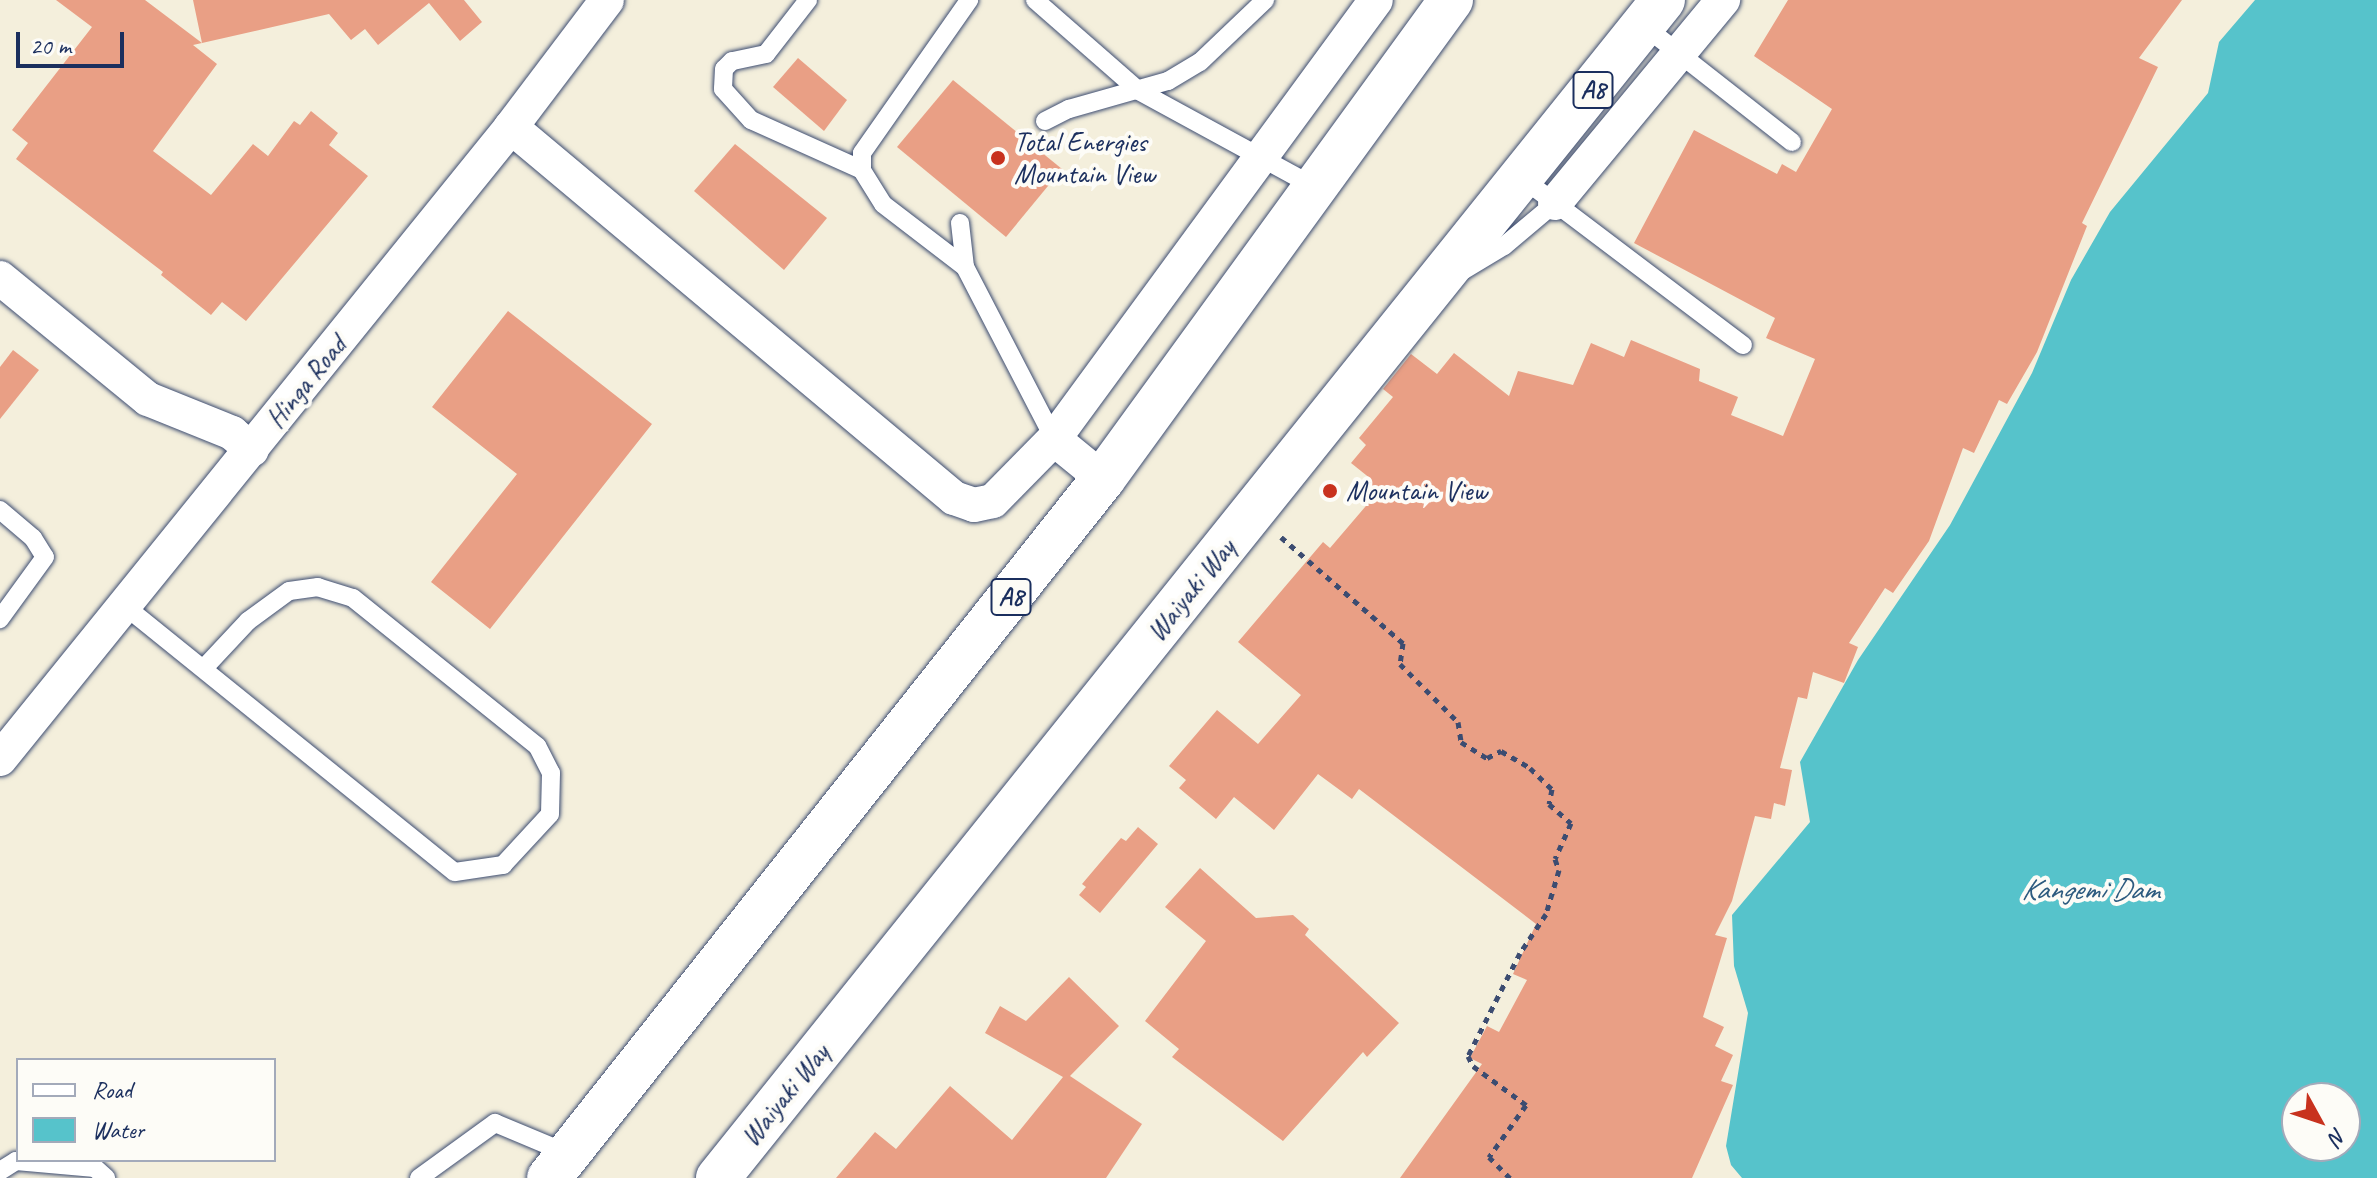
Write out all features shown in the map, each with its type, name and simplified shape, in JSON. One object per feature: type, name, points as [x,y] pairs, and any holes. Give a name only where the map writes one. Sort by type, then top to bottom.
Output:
[{"type":"highway","name":"A8","points":[[559,1166],[1103,479],[1451,0]]},
{"type":"highway","name":"Waiyaki Way","points":[[718,1178],[1434,288],[1538,190],[1654,13]]},
{"type":"street","name":"Hinga Road","points":[[0,759],[126,607],[511,127],[607,0]]},
{"type":"street","points":[[511,127],[954,498],[974,505],[993,501],[1054,439],[1376,0]]},
{"type":"street","points":[[1538,190],[1677,53],[1723,0]]},
{"type":"street","points":[[0,278],[148,399],[232,433],[252,450]]},
{"type":"street","points":[[1054,439],[1103,479]]},
{"type":"lane","points":[[808,0],[766,54],[732,61],[724,69],[723,89],[751,120],[862,170],[883,204],[965,267]]},
{"type":"lane","points":[[862,170],[867,140],[969,0]]},
{"type":"lane","points":[[1035,0],[1139,91],[1315,187]]},
{"type":"lane","points":[[1045,121],[1069,109],[1139,91],[1200,62],[1265,0]]},
{"type":"lane","points":[[1654,13],[1677,53],[1792,142]]},
{"type":"lane","points":[[1538,190],[1743,345]]},
{"type":"lane","points":[[960,223],[965,267],[1054,439]]},
{"type":"lane","points":[[0,510],[33,538],[45,557],[0,619]]},
{"type":"lane","points":[[126,607],[455,872],[503,865],[550,814],[551,773],[537,746],[353,598],[318,587],[289,591],[248,621],[204,668]]},
{"type":"lane","points":[[419,1178],[495,1123],[559,1166]]},
{"type":"lane","points":[[27,1162],[95,1168],[106,1178]]},
{"type":"path","points":[[1252,514],[1403,643],[1400,664],[1458,722],[1461,742],[1487,758],[1501,751],[1530,768],[1552,789],[1549,804],[1571,823],[1555,859],[1559,870],[1546,914],[1520,953],[1468,1056],[1473,1066],[1495,1078],[1527,1108],[1489,1157],[1510,1178]]},
{"type":"water","name":"Kangemi Dam","points":[[2255,0],[2377,0],[2377,1178],[1742,1178],[1731,1165],[1726,1146],[1748,1013],[1734,966],[1732,915],[1810,822],[1800,762],[1858,660],[1950,525],[2032,373],[2071,280],[2110,212],[2208,93],[2219,42]]},
{"type":"building","points":[[56,0],[145,0],[202,43],[193,45],[217,64],[153,151],[211,195],[253,144],[268,156],[294,121],[300,125],[311,111],[338,133],[329,145],[368,176],[246,321],[222,302],[211,315],[161,275],[163,272],[16,159],[28,143],[12,130],[92,27]]},
{"type":"building","points":[[193,0],[464,0],[482,22],[460,41],[429,3],[378,45],[365,29],[351,40],[329,14],[202,43]]},
{"type":"building","points":[[1788,0],[2182,0],[2139,58],[2158,67],[2082,223],[2087,226],[2037,352],[2007,404],[1999,400],[1974,453],[1963,448],[1929,541],[1893,593],[1885,588],[1849,643],[1858,647],[1844,683],[1813,672],[1807,699],[1798,697],[1780,768],[1792,770],[1785,806],[1774,803],[1771,819],[1755,816],[1732,901],[1715,935],[1727,938],[1703,1017],[1724,1027],[1715,1046],[1733,1055],[1721,1081],[1733,1085],[1692,1178],[1400,1178],[1482,1064],[1470,1058],[1487,1026],[1499,1032],[1527,980],[1513,974],[1536,924],[1359,789],[1352,799],[1318,774],[1274,830],[1234,797],[1216,819],[1179,788],[1186,780],[1169,766],[1217,710],[1258,744],[1301,695],[1238,642],[1323,542],[1330,548],[1377,493],[1366,485],[1371,479],[1351,463],[1366,445],[1359,438],[1393,397],[1383,389],[1411,354],[1437,374],[1454,353],[1509,396],[1518,371],[1573,385],[1591,343],[1624,357],[1631,340],[1700,369],[1699,381],[1738,397],[1731,415],[1783,436],[1815,359],[1766,338],[1775,318],[1634,243],[1694,130],[1777,174],[1782,164],[1796,172],[1832,109],[1754,56]]},
{"type":"building","points":[[798,58],[847,100],[824,131],[773,87]]},
{"type":"building","points":[[953,80],[1062,169],[1006,237],[897,147]]},
{"type":"building","points":[[735,144],[827,218],[784,270],[694,191]]},
{"type":"building","points":[[508,311],[652,424],[490,629],[431,582],[517,474],[432,407]]},
{"type":"building","points":[[13,350],[39,370],[0,419],[0,367]]},
{"type":"building","points":[[1138,827],[1158,844],[1100,913],[1079,895],[1086,887],[1082,884],[1121,838],[1126,841]]},
{"type":"building","points":[[1200,868],[1256,918],[1293,915],[1309,929],[1305,935],[1399,1023],[1367,1057],[1363,1052],[1283,1141],[1172,1057],[1179,1049],[1145,1021],[1206,941],[1165,907]]},
{"type":"building","points":[[1069,977],[1119,1026],[1070,1076],[1142,1124],[1106,1178],[836,1178],[875,1132],[896,1149],[950,1086],[1012,1140],[1063,1077],[985,1033],[1000,1006],[1026,1021]]},
{"type":"place","name":"Total Energies Mountain View","points":[[998,158]]},
{"type":"place","name":"Mountain View","points":[[1330,491]]}]
